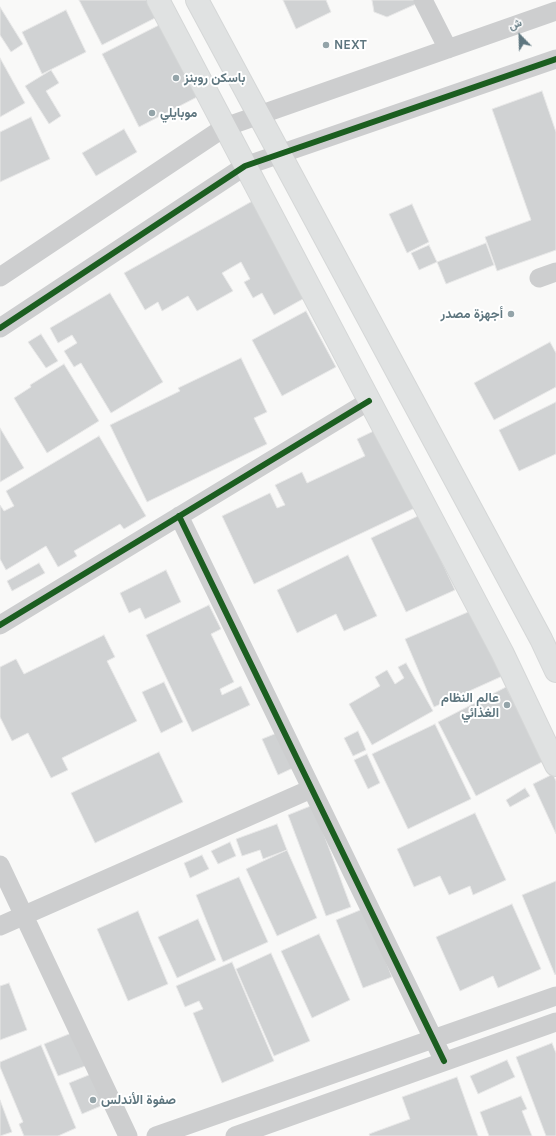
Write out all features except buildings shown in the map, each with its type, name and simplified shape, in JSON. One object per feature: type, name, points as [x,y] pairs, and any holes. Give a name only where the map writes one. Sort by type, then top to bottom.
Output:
[{"type":"main road","points":[[158,0],[502,652],[556,765]]},
{"type":"main road","points":[[197,0],[542,639],[556,671]]},
{"type":"street","points":[[422,0],[448,49]]},
{"type":"street","points":[[0,277],[225,127],[556,11]]},
{"type":"street","points":[[0,328],[245,166],[556,59]]},
{"type":"street","points":[[0,625],[369,401]]},
{"type":"street","points":[[179,516],[444,1061]]},
{"type":"street","points":[[0,926],[311,789]]},
{"type":"street","points":[[0,865],[128,1136]]},
{"type":"street","points":[[156,1136],[556,996]]},
{"type":"street","points":[[235,1136],[556,1022]]},
{"type":"cycle path","points":[[0,328],[245,166],[556,59]]},
{"type":"cycle path","points":[[0,625],[369,401]]},
{"type":"cycle path","points":[[179,516],[444,1061]]},
{"type":"place","name":"NEXT","points":[[326,45]]},
{"type":"place","name":"باسكن روبنز","points":[[176,78]]},
{"type":"place","name":"موبايلي","points":[[152,113]]},
{"type":"place","name":"أجهزة مصدر","points":[[511,314]]},
{"type":"place","name":"عالم النظام الغذائي","points":[[507,705]]},
{"type":"place","name":"صفوة الأندلس","points":[[93,1100]]}]
